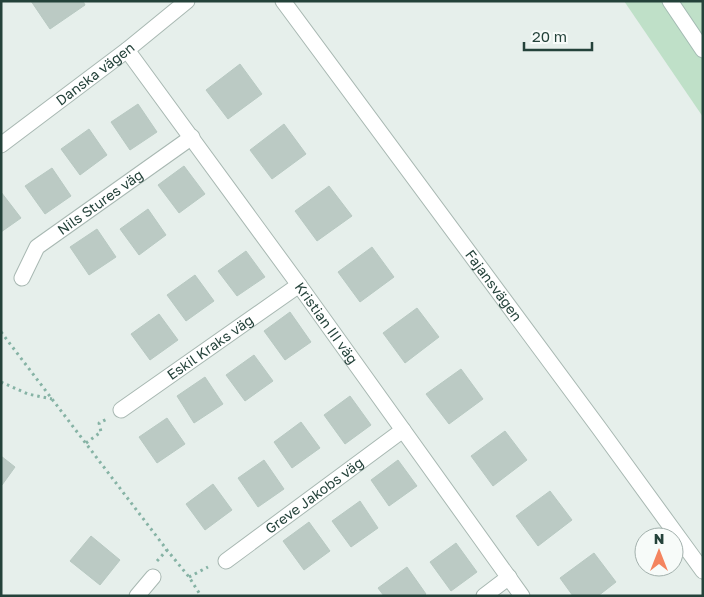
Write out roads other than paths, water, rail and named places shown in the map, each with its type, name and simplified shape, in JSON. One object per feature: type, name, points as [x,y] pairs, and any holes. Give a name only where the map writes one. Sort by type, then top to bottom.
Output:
[{"type":"street","name":"Danska vägen","points":[[1,146],[127,50],[187,1]]},
{"type":"street","name":"Fajansvägen","points":[[283,1],[703,571]]},
{"type":"street","points":[[670,1],[703,50]]},
{"type":"street","name":"Kristian III väg","points":[[127,50],[192,137],[522,596]]},
{"type":"street","name":"Nils Stures väg","points":[[22,278],[37,247],[192,137]]},
{"type":"street","name":"Eskil Kraks väg","points":[[121,410],[299,285]]},
{"type":"street","name":"Greve Jakobs väg","points":[[226,561],[403,430]]},
{"type":"street","points":[[136,596],[154,577]]},
{"type":"street","points":[[484,596],[509,578]]}]
